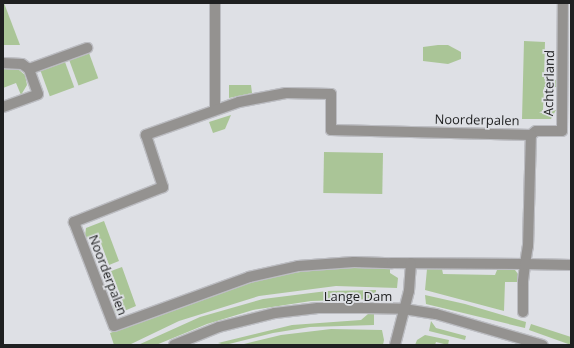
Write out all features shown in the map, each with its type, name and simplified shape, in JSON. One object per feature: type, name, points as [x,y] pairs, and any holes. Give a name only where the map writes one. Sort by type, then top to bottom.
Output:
[{"type":"street","points":[[215,3],[215,109]]},
{"type":"street","name":"Achterland","points":[[531,135],[536,131],[562,131],[567,101],[563,3]]},
{"type":"street","points":[[29,69],[87,48]]},
{"type":"street","points":[[3,63],[22,64],[29,69],[38,94],[3,107]]},
{"type":"street","name":"Noorderpalen","points":[[331,94],[331,130],[531,135],[525,264],[338,263],[266,272],[225,285],[114,326],[74,222],[163,187],[146,135],[215,109],[272,95],[331,94]]},
{"type":"street","points":[[395,345],[409,291],[411,263]]},
{"type":"street","points":[[523,312],[525,264],[571,265]]},
{"type":"street","name":"Lange Dam","points":[[174,345],[219,327],[275,313],[318,308],[404,309],[480,325],[543,345]]},
{"type":"green space","points":[[4,3],[20,45],[3,45]]},
{"type":"green space","points":[[524,41],[545,42],[544,79],[557,80],[556,87],[544,87],[543,110],[556,110],[551,119],[522,119]]},
{"type":"green space","points":[[448,45],[461,52],[461,59],[448,64],[423,61],[423,47]]},
{"type":"green space","points":[[89,53],[98,78],[79,86],[69,60]]},
{"type":"green space","points":[[65,62],[74,87],[50,96],[41,71]]},
{"type":"green space","points":[[3,69],[19,70],[25,75],[27,85],[21,95],[16,83],[3,88]]},
{"type":"green space","points":[[229,85],[251,85],[252,93],[229,98]]},
{"type":"green space","points":[[231,115],[225,129],[213,133],[209,122]]},
{"type":"green space","points":[[324,152],[383,153],[382,194],[323,193]]},
{"type":"green space","points":[[104,221],[119,261],[109,265],[98,235],[86,239],[85,236],[86,228]]},
{"type":"green space","points":[[122,267],[136,306],[117,314],[111,306],[123,302],[111,271]]},
{"type":"green space","points":[[340,268],[390,268],[390,273],[398,278],[397,288],[336,286],[259,296],[179,321],[129,345],[114,345],[110,333],[253,281],[281,274]]},
{"type":"green space","points":[[427,269],[442,269],[443,274],[495,275],[497,270],[515,270],[518,274],[518,282],[505,282],[504,311],[425,290]]},
{"type":"green space","points":[[376,290],[375,299],[311,301],[253,310],[207,324],[156,345],[138,345],[200,317],[263,299],[327,291]]},
{"type":"green space","points":[[425,295],[465,304],[526,322],[525,328],[426,304]]},
{"type":"green space","points":[[368,314],[374,314],[374,325],[310,327],[273,333],[225,345],[218,343],[292,325],[361,320]]},
{"type":"green space","points":[[431,321],[436,328],[466,336],[465,340],[429,331]]},
{"type":"green space","points":[[531,324],[571,337],[571,345],[529,330]]},
{"type":"green space","points":[[331,329],[382,330],[384,340],[383,345],[240,345],[281,335]]},
{"type":"green space","points":[[425,335],[449,340],[448,345],[436,342],[435,345],[415,345],[417,340]]}]
